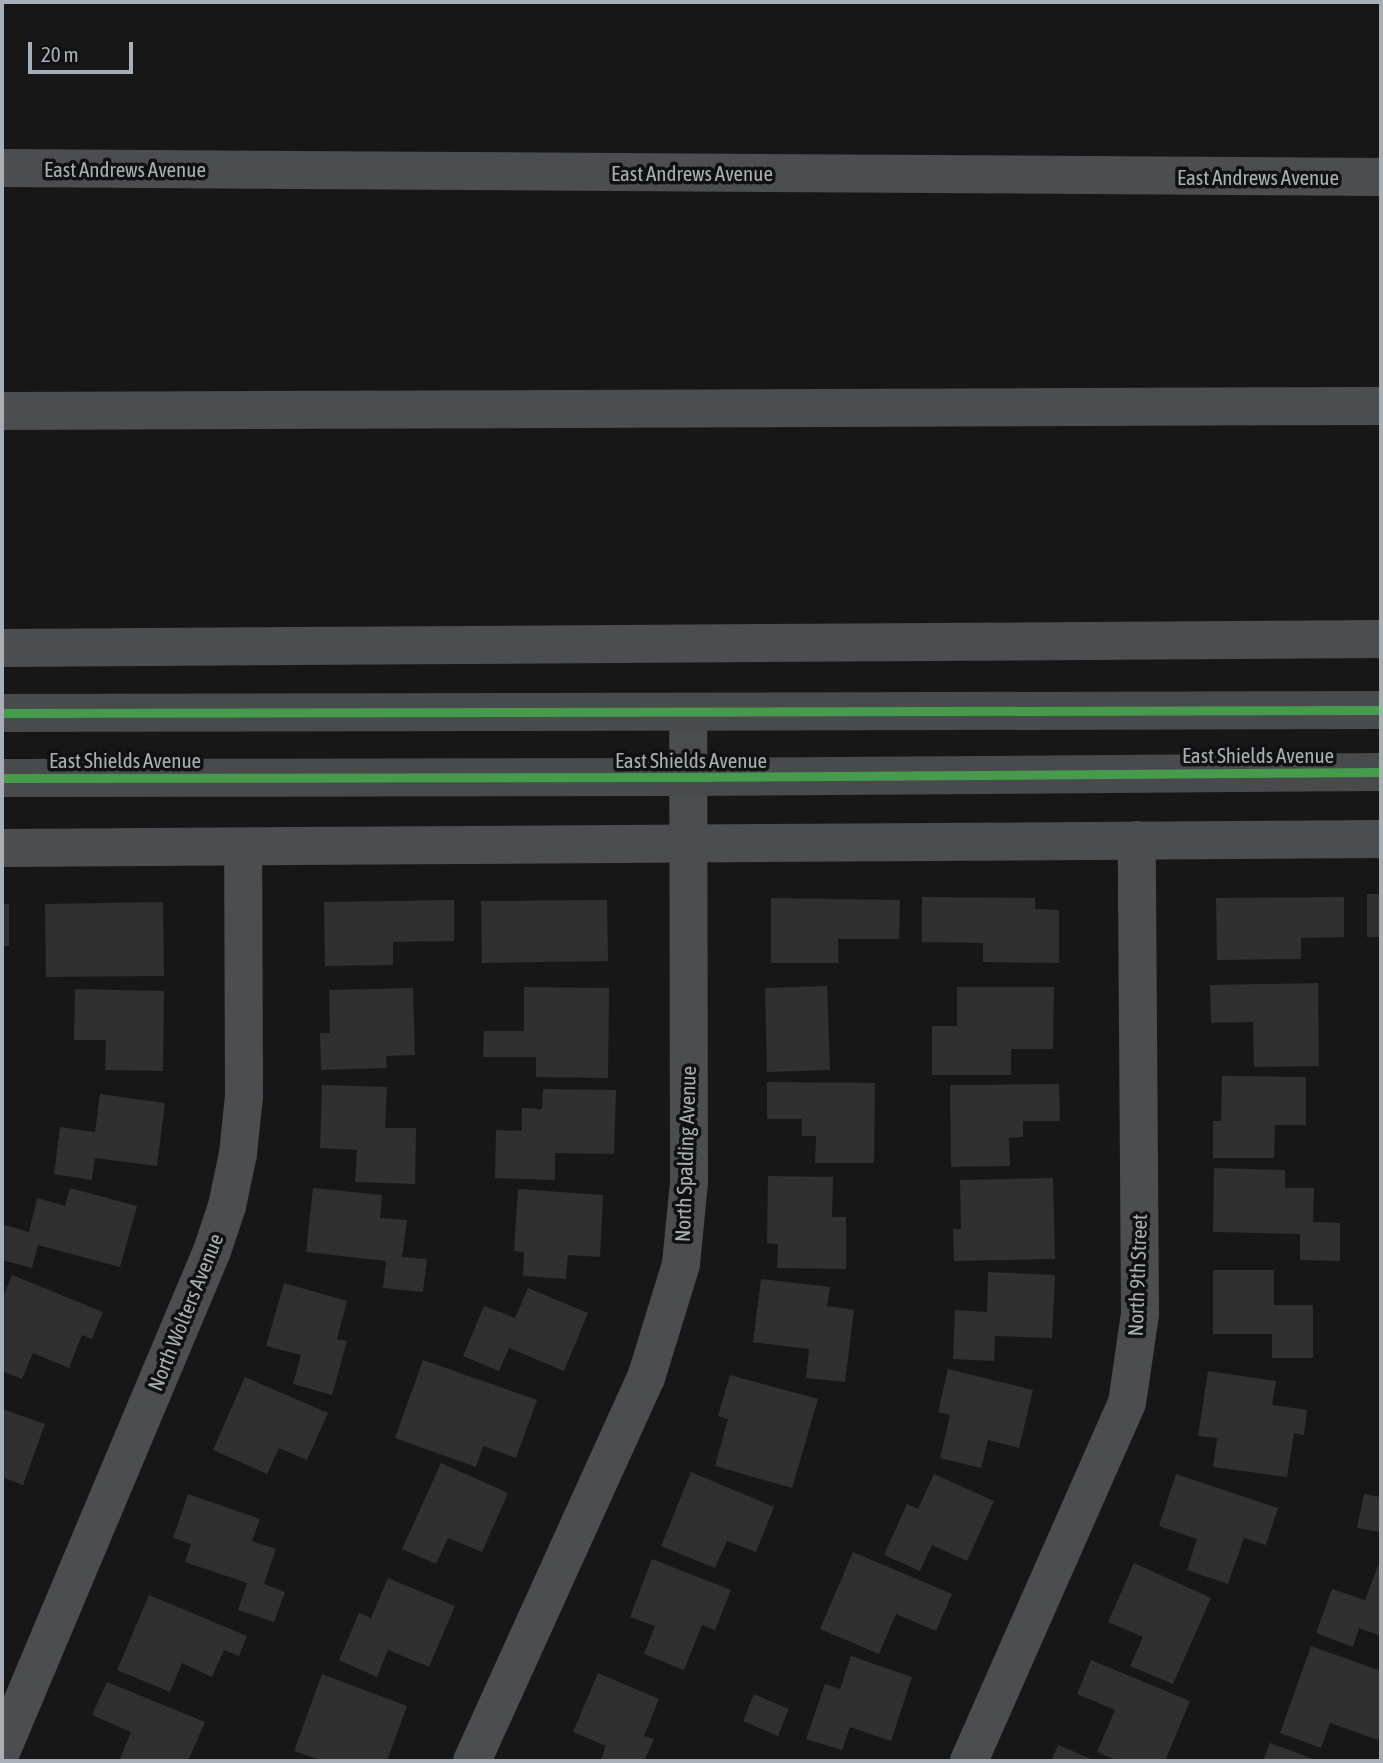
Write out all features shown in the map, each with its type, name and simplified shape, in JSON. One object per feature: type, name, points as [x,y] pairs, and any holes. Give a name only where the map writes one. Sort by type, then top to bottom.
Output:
[{"type":"main road","points":[[2,713],[1381,710]]},
{"type":"main road","name":"East Shields Avenue","points":[[2,778],[1381,772]]},
{"type":"street","name":"East Andrews Avenue","points":[[2,168],[1381,177]]},
{"type":"street","points":[[2,411],[1381,406]]},
{"type":"street","points":[[2,648],[1381,639]]},
{"type":"street","name":"North Spalding Avenue","points":[[472,1761],[646,1377],[681,1264],[689,1182],[688,713]]},
{"type":"street","points":[[2,848],[1381,839]]},
{"type":"street","name":"North 9th Street","points":[[969,1761],[1127,1403],[1140,1314],[1137,840]]},
{"type":"street","name":"North Wolters Avenue","points":[[2,1750],[212,1251],[227,1206],[238,1154],[244,1096],[243,847]]},
{"type":"building","points":[[1367,894],[1381,894],[1381,937],[1367,937]]},
{"type":"building","points":[[922,897],[1035,898],[1035,909],[1059,910],[1059,963],[983,962],[983,943],[922,942]]},
{"type":"building","points":[[1344,897],[1344,937],[1301,938],[1301,959],[1217,960],[1216,898]]},
{"type":"building","points":[[771,898],[900,900],[899,939],[838,939],[838,963],[771,963]]},
{"type":"building","points":[[454,900],[454,941],[393,942],[393,965],[325,966],[324,902]]},
{"type":"building","points":[[607,900],[608,961],[482,963],[481,901]]},
{"type":"building","points":[[163,902],[164,976],[46,977],[45,904]]},
{"type":"building","points":[[2,904],[9,904],[9,946],[2,946]]},
{"type":"building","points":[[1318,983],[1319,1066],[1254,1067],[1253,1022],[1211,1023],[1210,985]]},
{"type":"building","points":[[827,986],[830,1070],[767,1072],[765,988]]},
{"type":"building","points":[[524,987],[609,988],[608,1078],[536,1077],[536,1057],[483,1057],[484,1031],[524,1031]]},
{"type":"building","points":[[957,987],[1054,987],[1053,1049],[1011,1049],[1011,1075],[932,1075],[932,1026],[957,1026]]},
{"type":"building","points":[[413,988],[415,1055],[386,1056],[387,1068],[321,1070],[320,1033],[330,1033],[329,990]]},
{"type":"building","points":[[75,989],[164,991],[163,1071],[105,1070],[106,1040],[74,1040]]},
{"type":"building","points":[[1222,1076],[1306,1077],[1306,1125],[1275,1125],[1274,1158],[1213,1158],[1213,1121],[1221,1121]]},
{"type":"building","points":[[767,1082],[875,1083],[874,1163],[815,1163],[816,1136],[802,1136],[802,1119],[767,1119]]},
{"type":"building","points":[[1059,1084],[1060,1121],[1023,1121],[1023,1137],[1009,1138],[1010,1166],[951,1167],[950,1085]]},
{"type":"building","points":[[322,1085],[387,1087],[385,1128],[416,1128],[415,1184],[355,1182],[357,1150],[320,1148]]},
{"type":"building","points":[[543,1089],[616,1090],[614,1154],[555,1153],[555,1180],[495,1178],[496,1130],[522,1131],[522,1108],[542,1109]]},
{"type":"building","points":[[100,1094],[165,1103],[157,1166],[95,1158],[92,1180],[54,1174],[60,1127],[95,1132]]},
{"type":"building","points":[[1214,1168],[1285,1170],[1285,1188],[1314,1188],[1313,1222],[1340,1223],[1340,1261],[1300,1260],[1300,1234],[1213,1232]]},
{"type":"building","points":[[768,1176],[833,1177],[832,1217],[846,1217],[846,1269],[777,1268],[778,1244],[767,1243]]},
{"type":"building","points":[[1053,1178],[1055,1259],[954,1261],[953,1229],[961,1229],[960,1180]]},
{"type":"building","points":[[70,1188],[137,1206],[120,1267],[38,1245],[32,1268],[2,1260],[4,1225],[29,1232],[37,1198],[65,1206]]},
{"type":"building","points":[[313,1188],[382,1195],[380,1218],[407,1220],[402,1257],[427,1259],[423,1292],[383,1288],[386,1261],[306,1252]]},
{"type":"building","points":[[518,1189],[603,1195],[600,1257],[568,1255],[566,1279],[523,1276],[524,1252],[514,1251]]},
{"type":"building","points":[[1213,1270],[1274,1270],[1274,1305],[1313,1305],[1313,1358],[1272,1358],[1272,1334],[1213,1334]]},
{"type":"building","points":[[988,1272],[1055,1275],[1052,1338],[995,1336],[994,1361],[953,1359],[955,1310],[987,1312]]},
{"type":"building","points":[[12,1275],[103,1312],[92,1339],[82,1335],[69,1368],[33,1353],[22,1379],[2,1371],[2,1300]]},
{"type":"building","points":[[761,1279],[830,1287],[827,1306],[854,1310],[845,1382],[806,1378],[809,1349],[753,1342]]},
{"type":"building","points":[[284,1283],[347,1301],[337,1339],[347,1341],[332,1395],[293,1384],[301,1355],[266,1346]]},
{"type":"building","points":[[528,1288],[588,1313],[564,1371],[509,1348],[499,1371],[463,1356],[484,1306],[515,1318]]},
{"type":"building","points":[[423,1360],[537,1400],[516,1458],[483,1446],[476,1467],[395,1438]]},
{"type":"building","points":[[948,1369],[1033,1390],[1019,1448],[988,1440],[981,1468],[940,1458],[950,1415],[938,1412]]},
{"type":"building","points":[[1208,1371],[1276,1381],[1272,1405],[1307,1410],[1304,1435],[1294,1433],[1287,1477],[1213,1467],[1217,1438],[1198,1436]]},
{"type":"building","points":[[730,1375],[818,1399],[792,1488],[715,1466],[728,1419],[718,1416]]},
{"type":"building","points":[[245,1377],[328,1413],[307,1460],[279,1448],[267,1474],[213,1450]]},
{"type":"building","points":[[2,1409],[45,1424],[23,1485],[2,1477]]},
{"type":"building","points":[[441,1463],[508,1493],[482,1552],[448,1538],[436,1564],[402,1549]]},
{"type":"building","points":[[691,1472],[774,1507],[756,1552],[727,1541],[715,1568],[661,1546]]},
{"type":"building","points":[[934,1474],[994,1501],[967,1561],[932,1545],[920,1571],[884,1555],[907,1504],[918,1509]]},
{"type":"building","points":[[1176,1474],[1278,1508],[1266,1545],[1244,1538],[1228,1584],[1187,1570],[1197,1539],[1159,1526]]},
{"type":"building","points":[[188,1494],[260,1519],[252,1541],[276,1549],[264,1584],[285,1592],[274,1622],[238,1610],[247,1583],[185,1562],[191,1544],[173,1538]]},
{"type":"building","points":[[1364,1494],[1381,1497],[1381,1532],[1357,1528]]},
{"type":"building","points":[[853,1552],[952,1594],[936,1631],[896,1614],[879,1654],[820,1629]]},
{"type":"building","points":[[652,1559],[731,1590],[715,1630],[702,1625],[684,1670],[644,1654],[655,1626],[630,1617]]},
{"type":"building","points":[[1134,1563],[1211,1598],[1173,1684],[1130,1666],[1143,1637],[1108,1622]]},
{"type":"building","points":[[1378,1566],[1381,1567],[1381,1636],[1359,1628],[1353,1647],[1316,1633],[1332,1589],[1365,1600]]},
{"type":"building","points":[[388,1578],[455,1606],[429,1667],[388,1650],[377,1677],[339,1660],[359,1613],[371,1618]]},
{"type":"building","points":[[149,1595],[247,1636],[239,1656],[224,1650],[212,1677],[182,1663],[170,1692],[117,1670]]},
{"type":"building","points":[[1311,1646],[1381,1671],[1381,1730],[1378,1740],[1330,1723],[1321,1748],[1280,1733]]},
{"type":"building","points":[[851,1656],[912,1677],[891,1741],[850,1727],[842,1750],[806,1739],[825,1684],[840,1689]]},
{"type":"building","points":[[1091,1660],[1190,1701],[1165,1761],[1119,1761],[1097,1752],[1115,1710],[1077,1694]]},
{"type":"building","points":[[598,1673],[659,1699],[644,1736],[654,1739],[644,1761],[600,1761],[606,1746],[573,1732]]},
{"type":"building","points":[[322,1674],[407,1706],[387,1761],[323,1761],[294,1751]]},
{"type":"building","points":[[107,1682],[205,1722],[188,1761],[119,1761],[131,1732],[92,1715]]},
{"type":"building","points":[[754,1694],[789,1709],[778,1736],[743,1721]]},
{"type":"building","points":[[1270,1743],[1319,1761],[1263,1761]]},
{"type":"building","points":[[1058,1745],[1096,1761],[1051,1761]]},
{"type":"cycle path","points":[[2,713],[1381,710]]},
{"type":"cycle path","points":[[2,778],[1381,772]]}]
